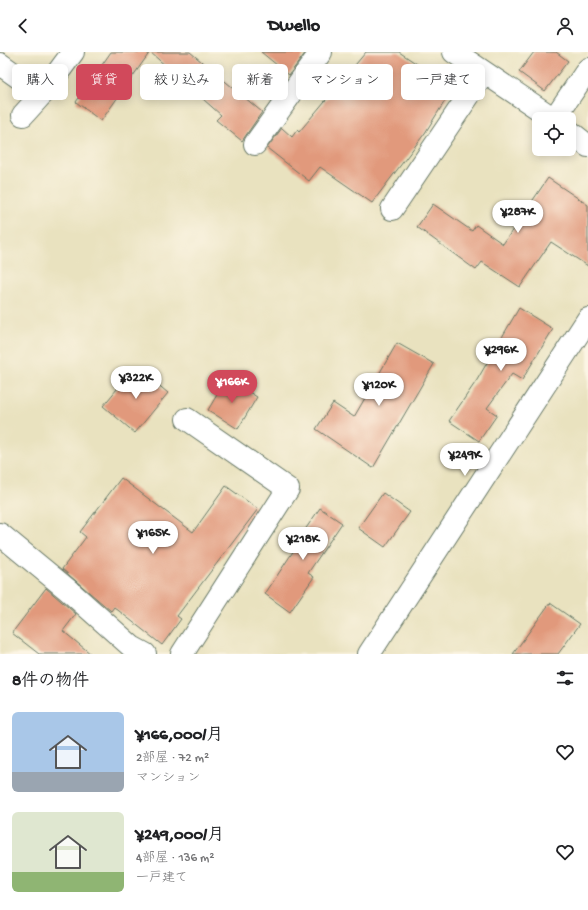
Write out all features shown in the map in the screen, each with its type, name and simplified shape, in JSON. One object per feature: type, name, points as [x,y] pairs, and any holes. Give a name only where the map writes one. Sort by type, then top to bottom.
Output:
[{"type":"street","points":[[64,64],[73,52]]},
{"type":"street","points":[[255,144],[321,52]]},
{"type":"street","points":[[454,52],[471,64]]},
{"type":"street","points":[[0,64],[12,73]]},
{"type":"street","points":[[559,112],[588,69]]},
{"type":"street","points":[[485,74],[543,112]]},
{"type":"street","points":[[23,115],[37,100]]},
{"type":"street","points":[[392,209],[466,100]]},
{"type":"street","points":[[576,137],[588,146]]},
{"type":"street","points":[[369,654],[588,319]]},
{"type":"street","points":[[182,654],[288,489],[187,419]]},
{"type":"street","points":[[0,534],[68,590],[135,652]]},
{"type":"building","points":[[111,52],[150,52],[140,64],[132,77],[132,64],[103,64]]},
{"type":"building","points":[[150,52],[190,52],[204,64],[164,64]]},
{"type":"building","points":[[261,52],[306,52],[289,75],[288,64],[276,64]]},
{"type":"building","points":[[366,52],[399,52],[417,64],[401,64],[401,100],[446,100],[425,133],[372,203],[320,167],[309,181],[267,148],[282,128],[292,137],[297,130],[299,132],[326,100],[393,100],[393,64],[356,64]]},
{"type":"building","points":[[534,52],[556,52],[568,61],[545,91],[519,72]]},
{"type":"building","points":[[224,80],[232,87],[232,100],[248,100],[262,112],[242,141],[216,120],[221,115],[204,100],[224,100]]},
{"type":"building","points":[[77,100],[116,100],[101,121],[76,102]]},
{"type":"building","points":[[548,178],[588,205],[588,266],[551,242],[520,287],[482,262],[476,270],[417,227],[433,204],[472,231],[476,225],[503,244]]},
{"type":"building","points":[[519,308],[553,329],[522,380],[512,374],[487,408],[497,415],[479,441],[449,421],[477,380]]},
{"type":"building","points":[[397,343],[434,364],[373,468],[316,429],[333,403],[354,417]]},
{"type":"building","points":[[136,366],[168,393],[135,433],[103,406]]},
{"type":"building","points":[[227,378],[257,397],[238,429],[208,410]]},
{"type":"building","points":[[121,478],[193,532],[226,486],[258,509],[177,616],[181,619],[162,645],[114,607],[111,611],[62,569],[86,537],[80,532]]},
{"type":"building","points":[[383,493],[410,512],[385,547],[358,528]]},
{"type":"building","points":[[320,508],[342,523],[308,573],[314,577],[290,612],[265,594],[302,538],[300,537]]},
{"type":"building","points":[[46,588],[76,614],[63,631],[91,654],[39,654],[12,633]]},
{"type":"building","points":[[550,603],[580,624],[558,654],[513,654]]}]
